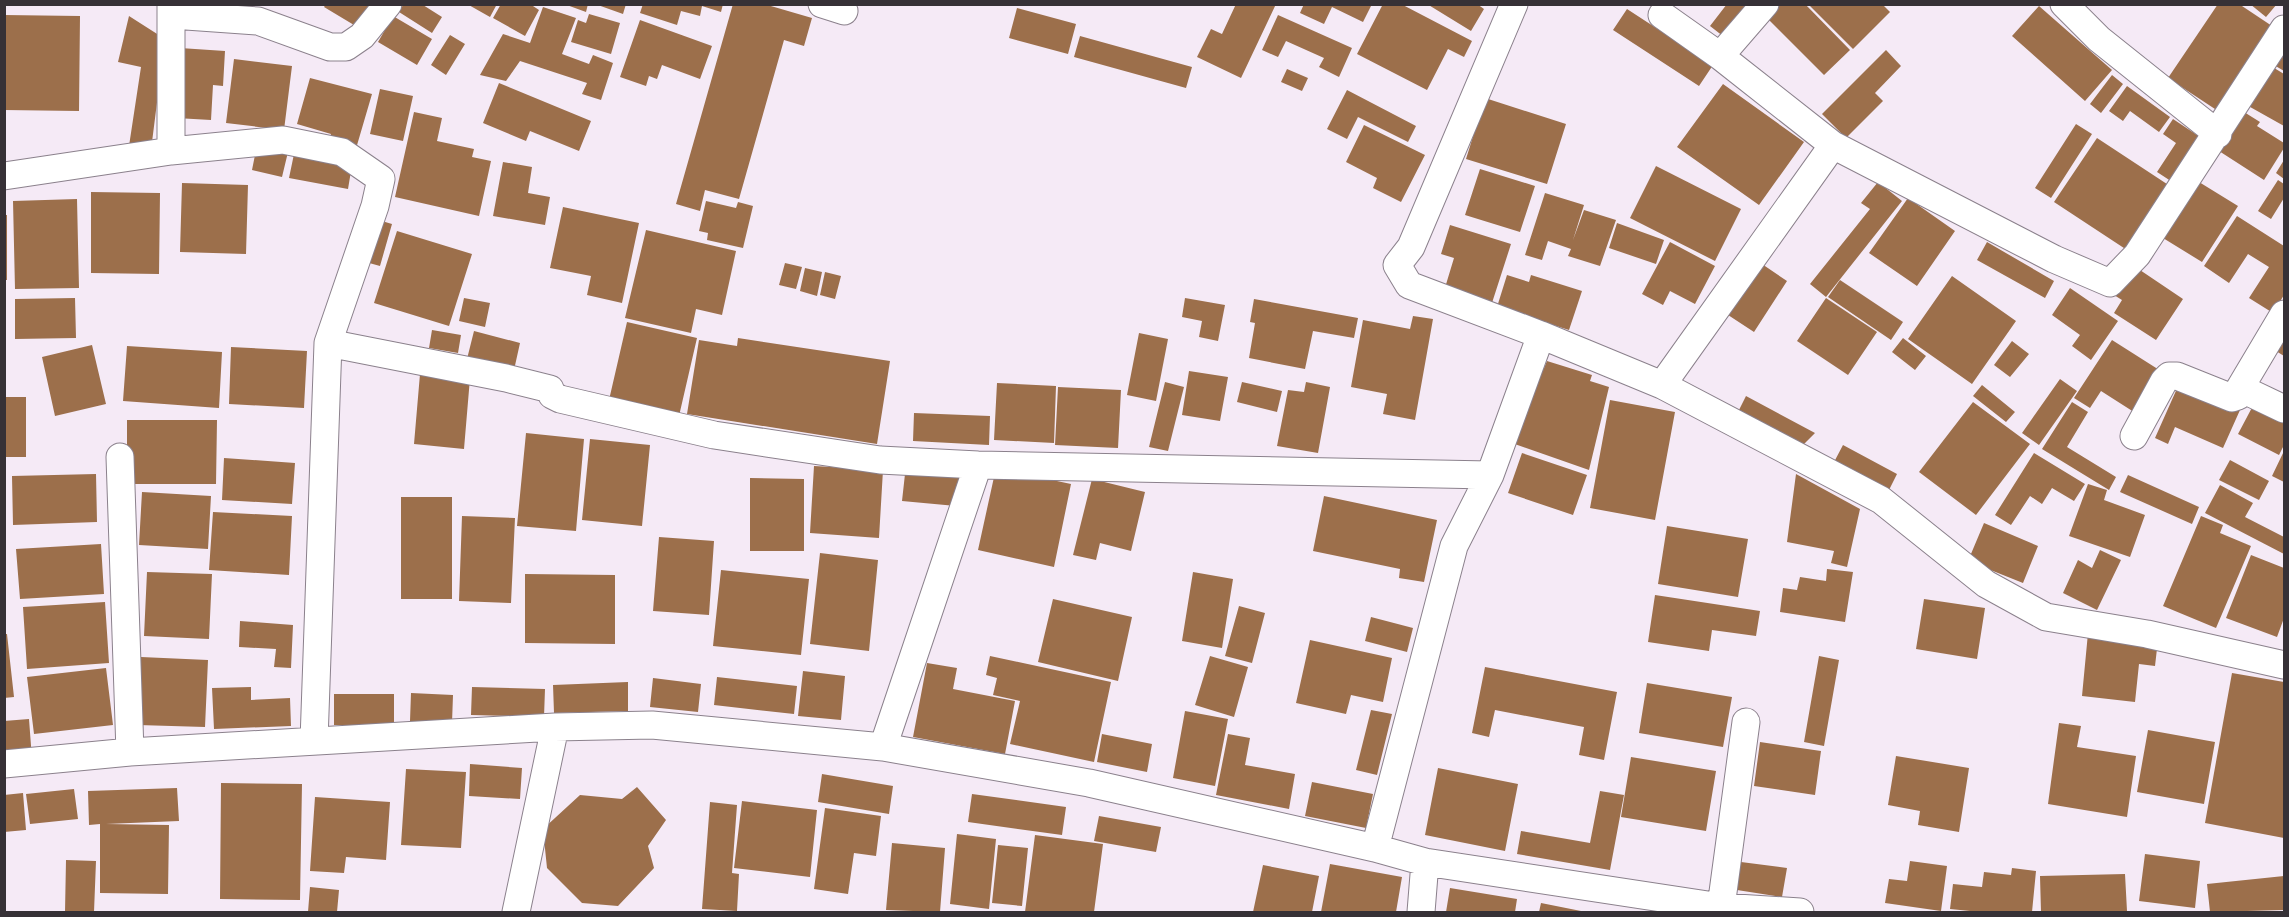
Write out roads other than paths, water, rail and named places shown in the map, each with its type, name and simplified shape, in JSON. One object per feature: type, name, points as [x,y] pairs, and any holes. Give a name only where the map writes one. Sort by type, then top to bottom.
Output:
[{"type":"street","points":[[171,151],[171,10],[258,21],[330,47],[346,47],[362,36],[388,4]]},
{"type":"street","points":[[1514,4],[1411,247],[1397,264],[1409,285],[1541,335],[1662,385],[1881,500],[1986,584],[2046,616],[2147,634],[2284,665]]},
{"type":"street","points":[[1720,56],[1765,4]]},
{"type":"street","points":[[2064,4],[2099,39],[2218,134]]},
{"type":"street","points":[[1662,15],[1720,56],[1833,145],[2054,259],[2110,283],[2137,255],[2218,134],[2284,29]]},
{"type":"street","points":[[4,176],[171,151],[283,140],[342,152],[381,179],[375,206],[328,343],[314,741]]},
{"type":"street","points":[[1662,385],[1833,145]]},
{"type":"street","points":[[2134,436],[2169,376],[2177,376],[2232,398],[2238,396],[2240,387],[2284,314]]},
{"type":"street","points":[[1375,848],[1454,546],[1490,475],[1541,335]]},
{"type":"street","points":[[328,343],[506,378],[550,389],[552,395],[560,399],[714,435],[880,460],[978,465],[1490,475]]},
{"type":"street","points":[[2240,387],[2284,409]]},
{"type":"street","points":[[120,457],[130,752]]},
{"type":"street","points":[[883,747],[978,465]]},
{"type":"street","points":[[1721,907],[1746,722]]},
{"type":"street","points":[[4,764],[130,752],[555,727],[652,725],[883,747],[1089,783],[1375,848],[1425,862],[1721,907],[1800,912]]},
{"type":"street","points":[[516,912],[555,727]]},
{"type":"street","points":[[1421,912],[1425,862]]}]
